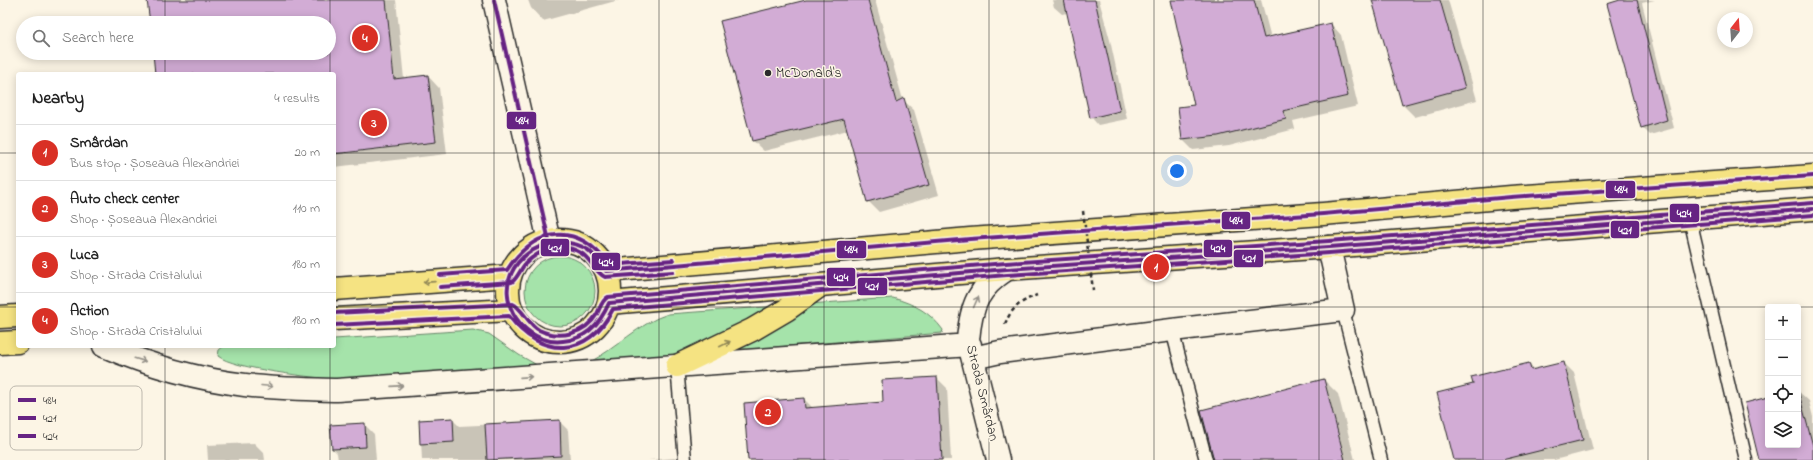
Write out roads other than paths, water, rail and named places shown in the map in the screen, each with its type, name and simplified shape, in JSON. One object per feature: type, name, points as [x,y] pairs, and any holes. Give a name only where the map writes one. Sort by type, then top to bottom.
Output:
[{"type":"main road","points":[[606,271],[970,239],[1331,213],[1512,197],[1813,176]]},
{"type":"main road","points":[[609,303],[1007,269],[1329,247],[1813,209]]},
{"type":"main road","points":[[549,241],[564,241],[578,244],[591,252],[606,271],[610,288],[609,303],[599,323],[578,339],[565,342],[539,338],[518,322],[512,310],[508,291],[510,276],[519,260],[537,245],[549,241]]},
{"type":"main road","points":[[336,289],[510,276]]},
{"type":"main road","points":[[677,366],[752,330],[786,310],[821,285]]},
{"type":"main road","points":[[336,319],[512,310]]},
{"type":"main road","points":[[0,317],[16,316]]},
{"type":"main road","points":[[0,344],[16,342]]},
{"type":"street","points":[[494,0],[549,241]]},
{"type":"street","points":[[109,348],[129,357],[210,379],[253,385],[337,390],[970,347],[1000,352],[1343,310],[1329,247]]},
{"type":"street","name":"Strada Smârdan","points":[[998,460],[970,347],[970,320],[975,302],[983,288],[992,279],[1007,269]]},
{"type":"lane","points":[[1690,219],[1746,460]]},
{"type":"lane","points":[[1343,310],[1381,460]]},
{"type":"lane","points":[[1172,330],[1206,460]]},
{"type":"lane","points":[[677,366],[685,460]]},
{"type":"place","name":"Action","points":[[365,38]]},
{"type":"place","name":"McDonald's","points":[[768,73]]},
{"type":"place","name":"Luca","points":[[374,123]]},
{"type":"place","name":"Smârdan","points":[[1156,267]]},
{"type":"place","name":"Auto check center","points":[[768,412]]}]
